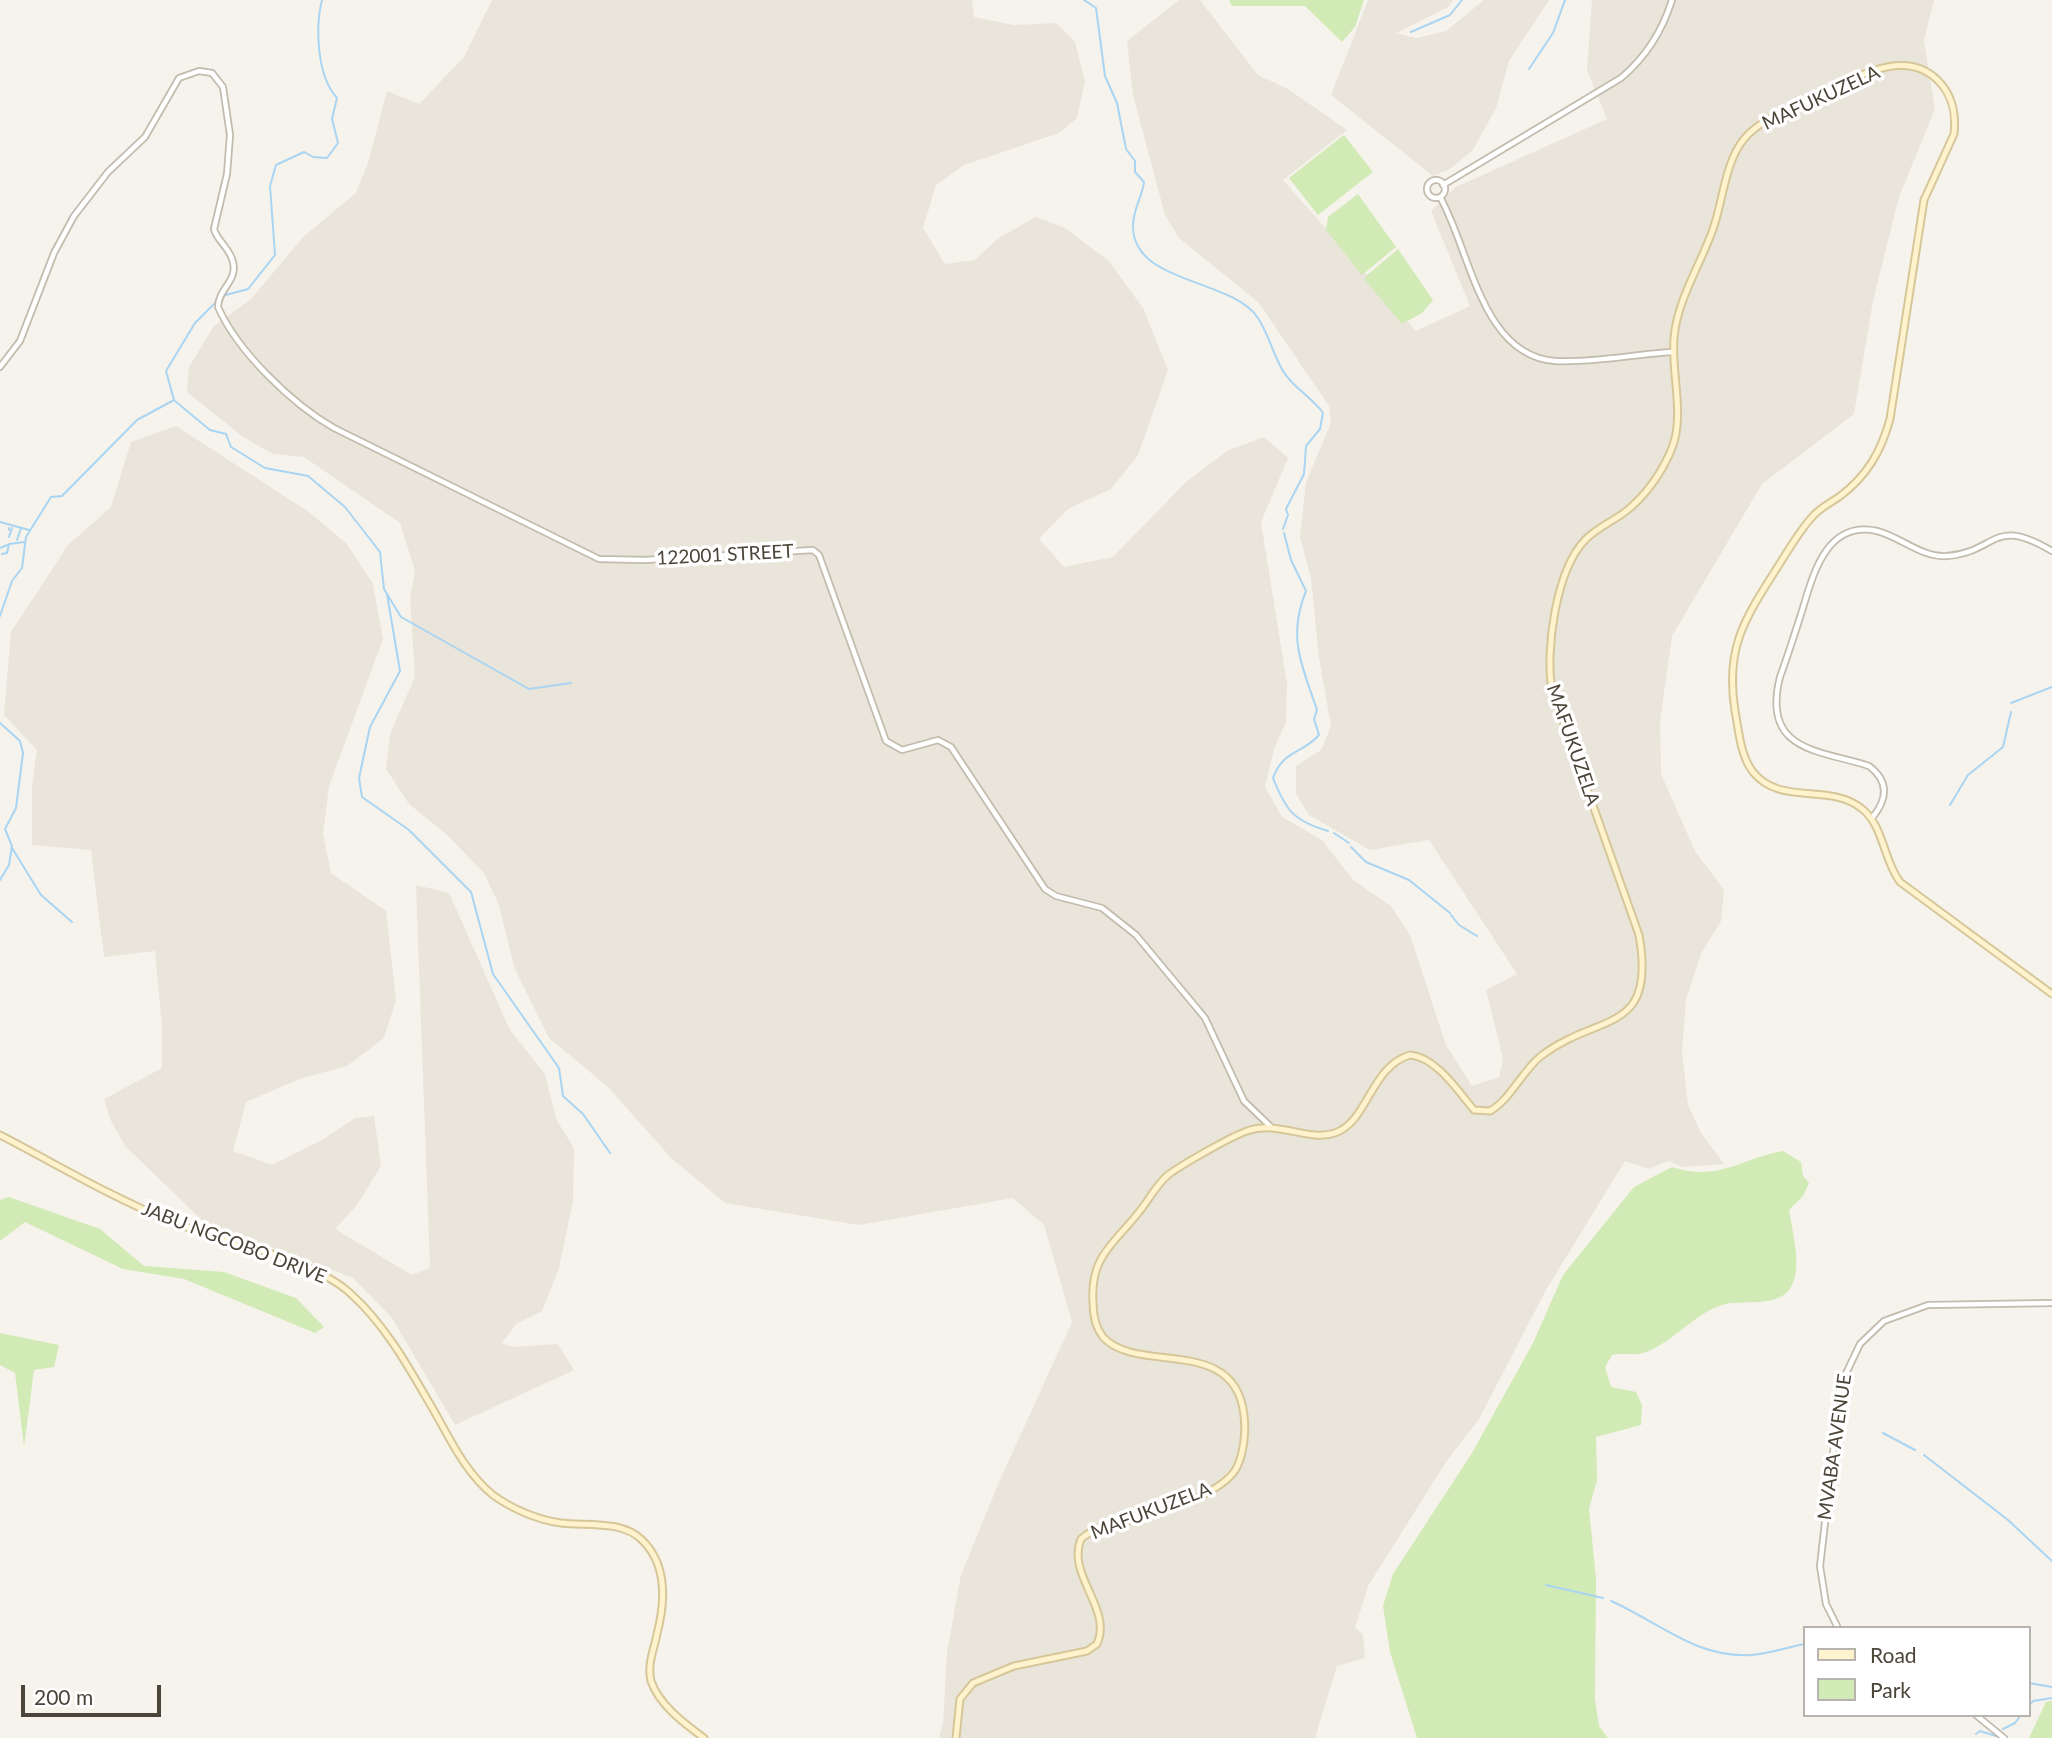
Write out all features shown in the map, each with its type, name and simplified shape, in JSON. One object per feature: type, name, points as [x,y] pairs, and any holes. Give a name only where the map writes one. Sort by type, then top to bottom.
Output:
[{"type":"main road","name":"MAFUKUZELA","points":[[956,1738],[960,1699],[973,1683],[996,1672],[1080,1653],[1097,1644],[1102,1629],[1079,1562],[1081,1539],[1091,1532],[1148,1516],[1213,1489],[1232,1475],[1237,1465],[1245,1422],[1241,1401],[1232,1384],[1208,1366],[1194,1361],[1136,1353],[1113,1345],[1095,1322],[1093,1282],[1101,1255],[1162,1180],[1239,1134],[1270,1126],[1324,1135],[1342,1130],[1354,1118],[1388,1069],[1410,1055],[1425,1059],[1474,1110],[1490,1111],[1541,1056],[1614,1021],[1638,996],[1644,970],[1639,935],[1557,706],[1548,654],[1569,565],[1580,546],[1634,505],[1663,467],[1672,449],[1677,420],[1673,352],[1676,322],[1713,229],[1734,159],[1752,131],[1877,69],[1907,65],[1929,73],[1939,81],[1953,105],[1954,134],[1924,200],[1884,440],[1863,475],[1818,511],[1805,526],[1746,616],[1736,641],[1731,667],[1732,694],[1744,754],[1760,779],[1781,791],[1843,799],[1872,818]]},
{"type":"main road","points":[[1872,818],[1887,861],[1900,882],[2052,994]]},
{"type":"main road","name":"JABU NGCOBO DRIVE","points":[[0,1135],[167,1220],[314,1271],[337,1283],[372,1316],[396,1349],[468,1469],[486,1489],[512,1507],[541,1518],[617,1528],[639,1537],[656,1560],[664,1596],[649,1664],[651,1680],[663,1702],[704,1738]]},
{"type":"street","points":[[1443,185],[1622,78],[1647,52],[1665,22],[1672,0]]},
{"type":"street","name":"122001 STREET","points":[[0,367],[20,341],[54,253],[74,216],[108,172],[145,137],[179,78],[194,72],[217,76],[223,88],[230,146],[227,174],[214,229],[232,258],[234,270],[231,282],[220,293],[218,307],[230,328],[271,378],[316,417],[593,556],[633,560],[813,550],[825,564],[872,709],[886,740],[902,750],[938,740],[951,747],[1045,889],[1056,896],[1102,908],[1147,948],[1205,1018],[1244,1101],[1270,1126]]},
{"type":"street","points":[[1440,197],[1430,196],[1427,187],[1436,181],[1443,185]]},
{"type":"street","points":[[1440,197],[1444,193],[1443,185]]},
{"type":"street","points":[[1440,197],[1491,317],[1506,339],[1522,351],[1556,361],[1673,352]]},
{"type":"street","points":[[1872,818],[1885,798],[1885,786],[1878,773],[1869,766],[1804,748],[1785,730],[1779,715],[1777,691],[1780,677],[1820,558],[1839,538],[1863,531],[1890,535],[1939,556],[1952,555],[2014,534],[2027,537],[2052,551]]},
{"type":"street","name":"MVABA AVENUE","points":[[1837,1626],[1826,1604],[1820,1566],[1841,1384],[1860,1344],[1884,1321],[1928,1305],[2052,1303]]},
{"type":"street","points":[[1978,1717],[2004,1738]]},
{"type":"shaded area","points":[[492,0],[972,0],[974,17],[1014,25],[1056,23],[1075,42],[1085,81],[1077,118],[1059,133],[964,165],[936,185],[923,228],[945,264],[975,260],[997,239],[1036,217],[1065,228],[1109,261],[1143,308],[1168,370],[1138,455],[1111,489],[1068,509],[1039,539],[1064,567],[1113,557],[1186,482],[1227,451],[1264,437],[1288,458],[1261,522],[1287,684],[1286,722],[1274,749],[1265,787],[1282,817],[1322,840],[1353,880],[1391,906],[1410,935],[1446,1045],[1472,1086],[1499,1077],[1503,1059],[1486,990],[1517,974],[1429,840],[1370,850],[1309,815],[1296,794],[1296,766],[1321,750],[1331,726],[1319,658],[1311,578],[1300,537],[1306,482],[1331,423],[1329,406],[1259,303],[1179,238],[1165,215],[1133,95],[1127,41],[1179,0],[1200,0],[1258,75],[1288,89],[1347,130],[1283,180],[1416,331],[1470,306],[1431,211],[1456,187],[1607,119],[1587,70],[1592,0],[1934,0],[1924,41],[1935,109],[1899,197],[1873,301],[1854,414],[1762,484],[1672,636],[1660,721],[1661,774],[1695,851],[1724,890],[1721,921],[1701,954],[1686,1000],[1682,1051],[1688,1105],[1701,1133],[1724,1164],[1683,1167],[1668,1161],[1649,1169],[1625,1161],[1546,1290],[1479,1419],[1446,1462],[1368,1586],[1355,1628],[1363,1634],[1365,1658],[1337,1666],[1315,1738],[939,1738],[943,1724],[947,1652],[961,1575],[999,1482],[1072,1322],[1044,1225],[1013,1198],[859,1225],[725,1203],[671,1158],[608,1087],[549,1038],[514,967],[499,905],[484,873],[446,834],[409,804],[386,769],[390,734],[415,677],[410,598],[415,571],[400,523],[304,457],[273,454],[243,437],[187,392],[189,367],[214,326],[251,299],[303,237],[356,193],[368,163],[387,91],[419,104],[464,57]]},
{"type":"shaded area","points":[[1368,0],[1453,0],[1448,7],[1396,33],[1416,38],[1446,31],[1484,0],[1549,0],[1509,61],[1496,108],[1473,150],[1450,169],[1433,176],[1331,95]]},
{"type":"shaded area","points":[[176,426],[309,512],[347,544],[373,584],[383,639],[329,786],[323,834],[331,873],[386,911],[396,1000],[384,1038],[347,1066],[302,1078],[246,1102],[233,1151],[272,1165],[322,1140],[355,1118],[374,1116],[381,1166],[357,1205],[335,1229],[412,1275],[430,1268],[416,885],[449,893],[510,1030],[545,1074],[556,1119],[574,1148],[573,1201],[559,1268],[542,1311],[516,1324],[502,1343],[512,1347],[558,1344],[574,1370],[455,1425],[392,1318],[353,1278],[205,1223],[125,1146],[110,1119],[104,1099],[162,1068],[162,1027],[155,951],[104,957],[91,850],[32,845],[32,785],[37,750],[4,715],[11,632],[68,545],[111,507],[131,442]]},
{"type":"green space","points":[[1229,0],[1364,0],[1355,27],[1342,42],[1305,6],[1232,6]]},
{"type":"green space","points":[[1344,135],[1373,172],[1318,215],[1289,178]]},
{"type":"green space","points":[[1358,194],[1396,247],[1362,275],[1326,230],[1328,217]]},
{"type":"green space","points":[[1398,249],[1433,300],[1422,313],[1402,324],[1365,280],[1366,276]]},
{"type":"green space","points":[[1783,1151],[1801,1162],[1803,1176],[1809,1183],[1803,1196],[1789,1210],[1796,1273],[1789,1290],[1783,1296],[1767,1301],[1730,1303],[1712,1309],[1648,1351],[1612,1355],[1605,1367],[1611,1387],[1636,1392],[1642,1405],[1641,1425],[1596,1437],[1597,1480],[1589,1509],[1596,1579],[1595,1699],[1599,1726],[1608,1738],[1417,1738],[1390,1652],[1383,1606],[1393,1574],[1472,1453],[1533,1343],[1563,1275],[1634,1187],[1672,1167],[1688,1171],[1716,1171]]},
{"type":"green space","points":[[9,1197],[100,1229],[144,1266],[224,1272],[296,1298],[324,1327],[315,1333],[184,1279],[123,1269],[25,1222],[0,1241],[0,1200]]},
{"type":"green space","points":[[0,1333],[59,1345],[54,1367],[34,1370],[24,1447],[15,1373],[0,1365]]},
{"type":"green space","points":[[2052,1701],[2052,1738],[2029,1738],[2046,1702]]},
{"type":"waterway","points":[[222,296],[248,289],[275,255],[270,186],[276,165],[304,152],[313,157],[327,158],[338,143],[332,119],[337,98],[325,77],[319,51],[322,0]]},
{"type":"waterway","points":[[1084,0],[1096,8],[1105,76],[1117,103],[1126,149],[1135,161],[1135,172],[1144,182],[1133,222],[1138,246],[1150,260],[1167,271],[1246,305],[1262,324],[1287,377],[1323,413],[1320,429],[1306,446],[1304,474],[1286,509],[1288,515],[1283,529]]},
{"type":"waterway","points":[[1411,32],[1450,15],[1462,0]]},
{"type":"waterway","points":[[1529,69],[1553,33],[1565,0]]},
{"type":"waterway","points":[[0,616],[12,581],[22,568],[26,537],[51,497],[62,496],[137,420],[174,400],[166,371],[195,323],[218,300]]},
{"type":"waterway","points":[[175,401],[210,430],[226,434],[231,447],[265,468],[308,476],[345,507],[380,552],[384,589],[401,617],[529,689],[571,683]]},
{"type":"waterway","points":[[0,522],[29,530]]},
{"type":"waterway","points":[[9,537],[12,528]]},
{"type":"waterway","points":[[17,540],[21,528]]},
{"type":"waterway","points":[[1284,533],[1291,560],[1306,591],[1300,607],[1297,637],[1302,665],[1317,710],[1314,719],[1319,735],[1287,757],[1273,778],[1287,807],[1299,819],[1328,831]]},
{"type":"waterway","points":[[2,554],[7,553],[9,544],[25,542]]},
{"type":"waterway","points":[[0,548],[7,545]]},
{"type":"waterway","points":[[387,594],[400,671],[370,727],[359,778],[362,797],[409,830],[471,892],[493,974],[559,1068],[563,1096],[583,1114],[610,1153]]},
{"type":"waterway","points":[[2011,703],[2052,687]]},
{"type":"waterway","points":[[1950,805],[1968,775],[2003,747],[2011,712]]},
{"type":"waterway","points":[[0,723],[20,741],[23,753],[16,808],[5,829],[12,846],[9,865],[0,880]]},
{"type":"waterway","points":[[1334,833],[1349,843]]},
{"type":"waterway","points":[[1351,847],[1366,862],[1409,880],[1450,913]]},
{"type":"waterway","points":[[12,848],[41,895],[72,922]]},
{"type":"waterway","points":[[1451,915],[1459,925],[1477,936]]},
{"type":"waterway","points":[[1883,1433],[1915,1450]]},
{"type":"waterway","points":[[1924,1455],[2008,1520],[2052,1561]]},
{"type":"waterway","points":[[1546,1585],[1603,1598]]},
{"type":"waterway","points":[[1611,1601],[1678,1637],[1712,1651],[1751,1655],[1804,1644]]},
{"type":"waterway","points":[[2031,1683],[2052,1687]]},
{"type":"waterway","points":[[2031,1704],[2052,1698]]},
{"type":"waterway","points":[[2003,1729],[2015,1723],[2020,1717]]},
{"type":"waterway","points":[[1976,1734],[1980,1731],[1996,1736]]}]
